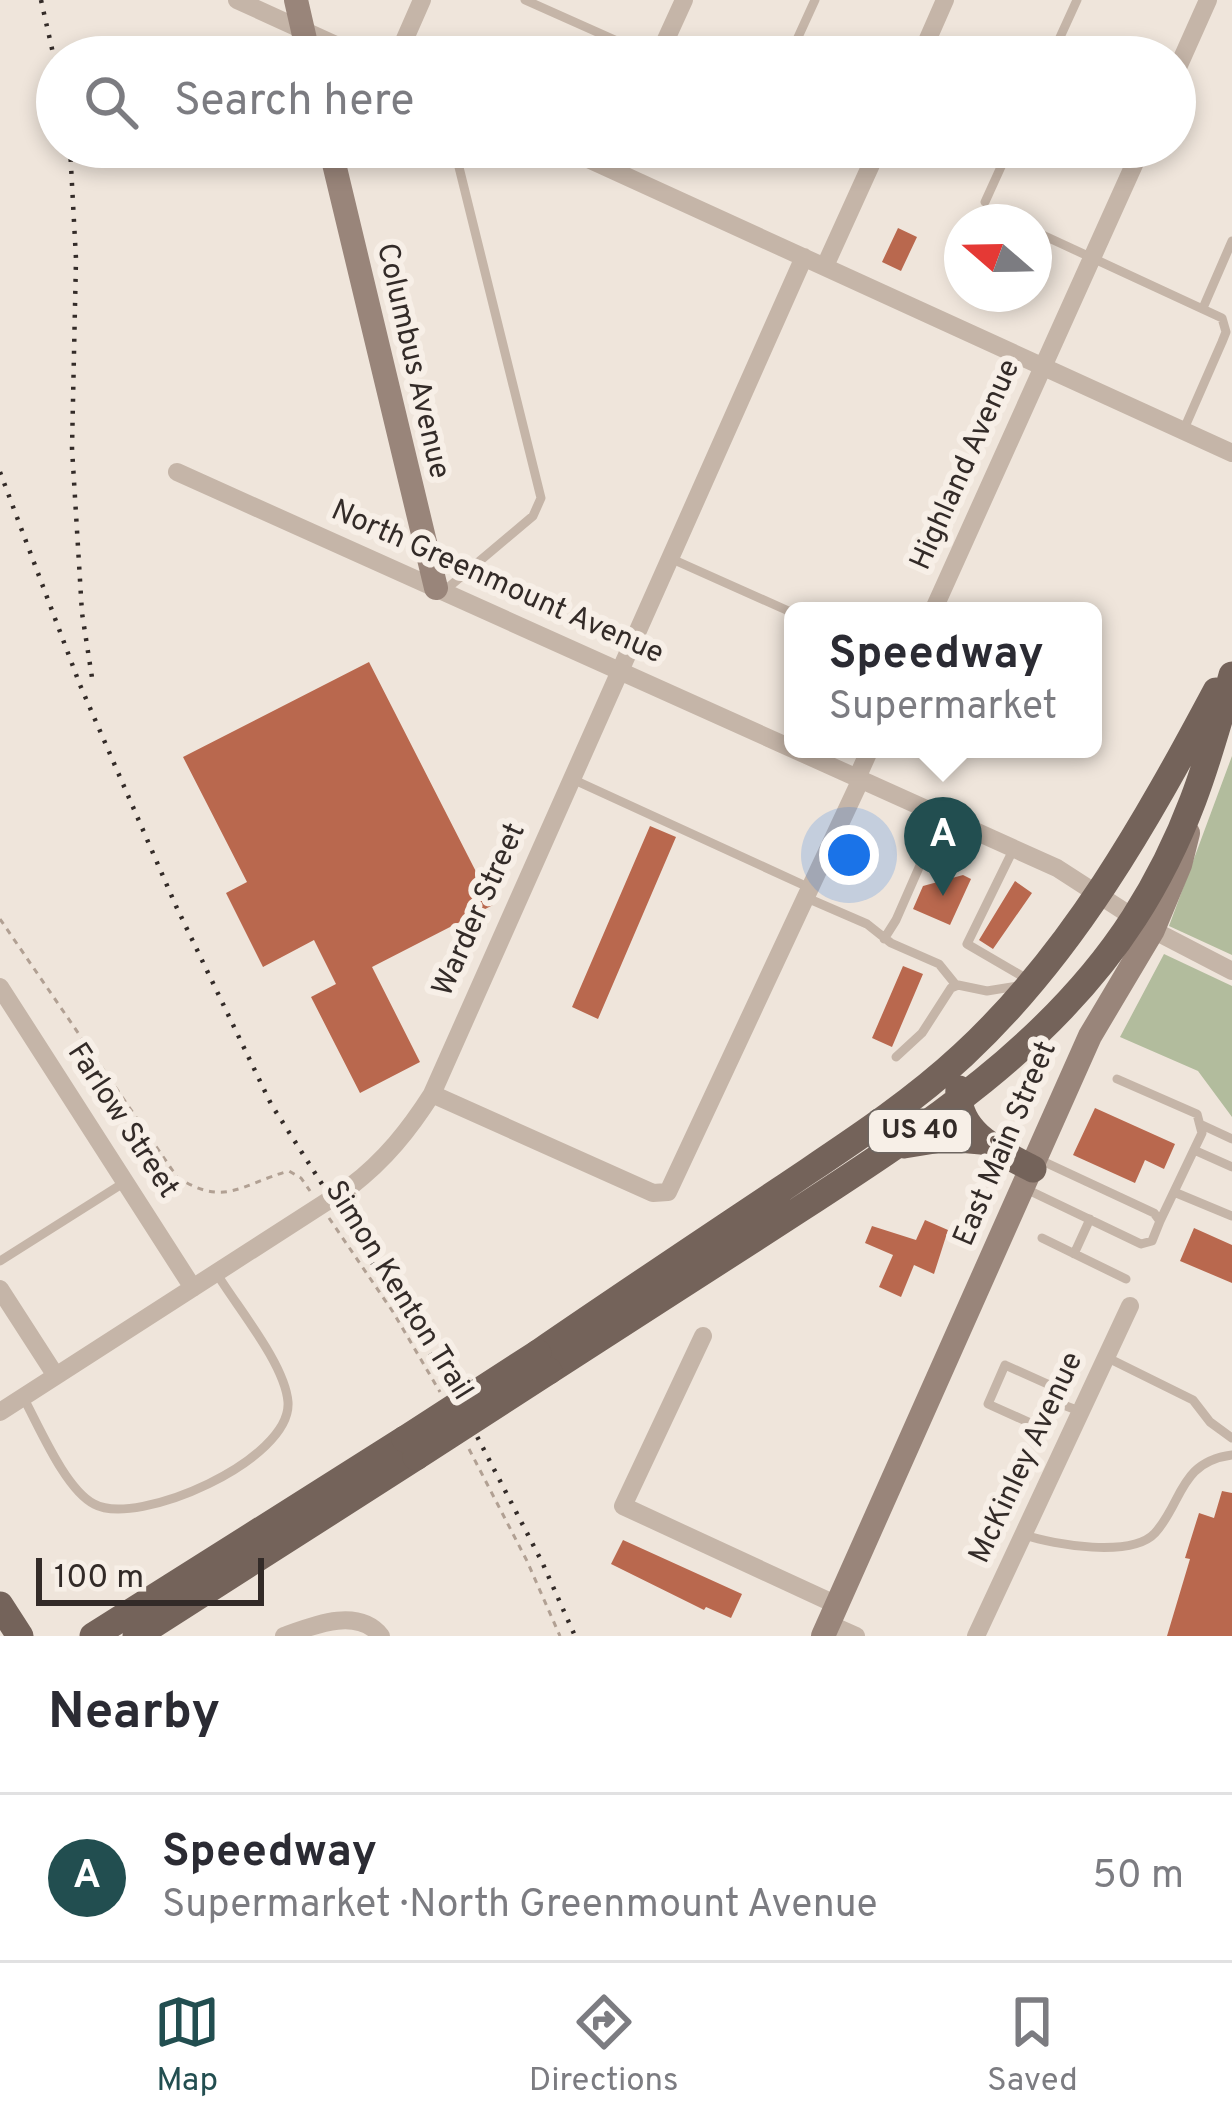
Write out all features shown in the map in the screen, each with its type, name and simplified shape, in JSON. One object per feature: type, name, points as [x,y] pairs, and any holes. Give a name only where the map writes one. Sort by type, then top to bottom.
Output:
[{"type":"main road","points":[[296,0],[304,36]]},
{"type":"main road","name":"Columbus Avenue","points":[[335,168],[440,590]]},
{"type":"main road","name":"US 40","points":[[544,1362],[888,1116],[963,1055],[1030,983],[1100,893],[1154,806],[1232,661]]},
{"type":"main road","name":"US 40","points":[[136,1636],[544,1362],[900,1145],[958,1103],[1035,1036],[1144,924],[1198,796],[1232,675]]},
{"type":"main road","name":"East Main Street","points":[[838,1626],[1090,1036],[1144,924]]},
{"type":"main road","points":[[963,1055],[958,1103],[981,1141]]},
{"type":"main road","points":[[900,1145],[947,1138],[981,1141],[1032,1172]]},
{"type":"main road","name":"US 40","points":[[96,1634],[411,1448]]},
{"type":"main road","points":[[0,1605],[20,1636]]},
{"type":"street","points":[[237,0],[315,36]]},
{"type":"street","points":[[406,36],[422,0]]},
{"type":"street","points":[[666,36],[684,0]]},
{"type":"street","points":[[929,36],[945,0]]},
{"type":"street","points":[[1192,36],[1208,0]]},
{"type":"street","points":[[825,266],[869,168]]},
{"type":"street","name":"Highland Avenue","points":[[937,602],[1133,168]]},
{"type":"street","points":[[610,169],[1232,453]]},
{"type":"street","name":"Warder Street","points":[[0,1412],[373,1168],[393,1149],[432,1094],[804,257]]},
{"type":"street","name":"North Greenmount Avenue","points":[[177,472],[784,745]]},
{"type":"street","name":"North Greenmount Avenue","points":[[813,758],[1015,846],[1232,971]]},
{"type":"street","points":[[432,1094],[653,1193],[674,1187],[810,894],[867,758]]},
{"type":"street","name":"Farlow Street","points":[[0,987],[193,1288]]},
{"type":"street","points":[[0,1289],[56,1376]]},
{"type":"street","name":"McKinley Avenue","points":[[976,1636],[1130,1306]]},
{"type":"street","points":[[703,1336],[623,1507],[722,1552],[838,1626]]},
{"type":"street","points":[[284,1636],[346,1621],[365,1622],[381,1636]]},
{"type":"lane","points":[[524,0],[551,6],[613,36]]},
{"type":"lane","points":[[799,36],[815,0]]},
{"type":"lane","points":[[1061,36],[1077,0]]},
{"type":"lane","points":[[440,590],[533,516],[541,498],[459,168]]},
{"type":"lane","points":[[985,202],[1000,168]]},
{"type":"lane","points":[[1052,239],[1222,318],[1226,332],[1184,429]]},
{"type":"lane","points":[[1203,308],[1232,241]]},
{"type":"lane","points":[[668,558],[784,609]]},
{"type":"lane","points":[[570,778],[867,924],[884,939],[939,964],[956,985],[987,991],[1030,983]]},
{"type":"lane","points":[[884,939],[942,815]]},
{"type":"lane","points":[[1015,846],[967,944],[1030,983]]},
{"type":"lane","points":[[896,1057],[922,1033],[956,985]]},
{"type":"lane","points":[[1117,1079],[1196,1114],[1202,1125],[1232,1139]]},
{"type":"lane","points":[[1032,1172],[1090,1220],[1148,1245],[1202,1125]]},
{"type":"lane","points":[[1194,1150],[1232,1167]]},
{"type":"lane","points":[[1032,1172],[1154,1213],[1160,1221]]},
{"type":"lane","points":[[0,1261],[125,1182]]},
{"type":"lane","points":[[1174,1192],[1232,1216]]},
{"type":"lane","points":[[1074,1254],[1090,1220]]},
{"type":"lane","points":[[1042,1238],[1126,1279]]},
{"type":"lane","points":[[23,1397],[66,1473],[92,1503],[103,1508],[142,1504],[216,1483],[273,1441],[285,1422],[288,1405],[275,1366],[216,1273]]},
{"type":"lane","points":[[1108,1358],[1193,1400],[1210,1422],[1232,1438]]},
{"type":"lane","points":[[1005,1365],[1063,1391],[1058,1403],[1046,1430],[988,1404],[1005,1365]]},
{"type":"lane","points":[[1058,1403],[1082,1412]]},
{"type":"lane","points":[[1025,1534],[1043,1541],[1137,1546],[1155,1533],[1189,1475],[1218,1457],[1232,1455]]},
{"type":"path","name":"Simon Kenton Trail","points":[[0,919],[177,1177],[214,1194],[238,1192],[289,1171],[301,1178],[393,1312],[447,1407]]},
{"type":"path","name":"Simon Kenton Trail","points":[[465,1442],[560,1636]]},
{"type":"green space","points":[[1232,756],[1232,955],[1169,926]]},
{"type":"green space","points":[[1164,954],[1232,986],[1232,1117],[1198,1071],[1120,1037]]},
{"type":"building","points":[[898,228],[917,237],[901,271],[882,262]]},
{"type":"building","points":[[369,662],[493,905],[372,967],[420,1062],[360,1093],[311,997],[336,984],[314,940],[263,967],[226,893],[247,882],[183,757]]},
{"type":"building","points":[[650,826],[676,837],[598,1019],[572,1007]]},
{"type":"building","points":[[963,875],[971,879],[950,925],[913,909],[923,886]]},
{"type":"building","points":[[1015,881],[1032,893],[993,949],[979,940]]},
{"type":"building","points":[[903,966],[923,974],[892,1047],[872,1038]]},
{"type":"building","points":[[1095,1108],[1175,1144],[1164,1169],[1145,1160],[1135,1183],[1073,1155]]},
{"type":"building","points":[[925,1220],[948,1230],[934,1274],[914,1265],[901,1297],[879,1287],[893,1255],[865,1243],[872,1226],[916,1240]]},
{"type":"building","points":[[1194,1228],[1232,1245],[1232,1283],[1180,1261]]},
{"type":"building","points":[[1222,1491],[1232,1493],[1232,1636],[1167,1636],[1199,1513],[1214,1518]]},
{"type":"building","points":[[623,1540],[742,1594],[731,1618],[704,1610],[611,1564]]},
{"type":"railway","points":[[41,0],[49,36]]},
{"type":"railway","points":[[71,168],[76,259],[72,448],[82,613],[93,684]]},
{"type":"railway","points":[[0,472],[80,685],[176,906],[271,1104],[452,1388],[575,1636]]},
{"type":"place","name":"Speedway","points":[[943,896]]}]
